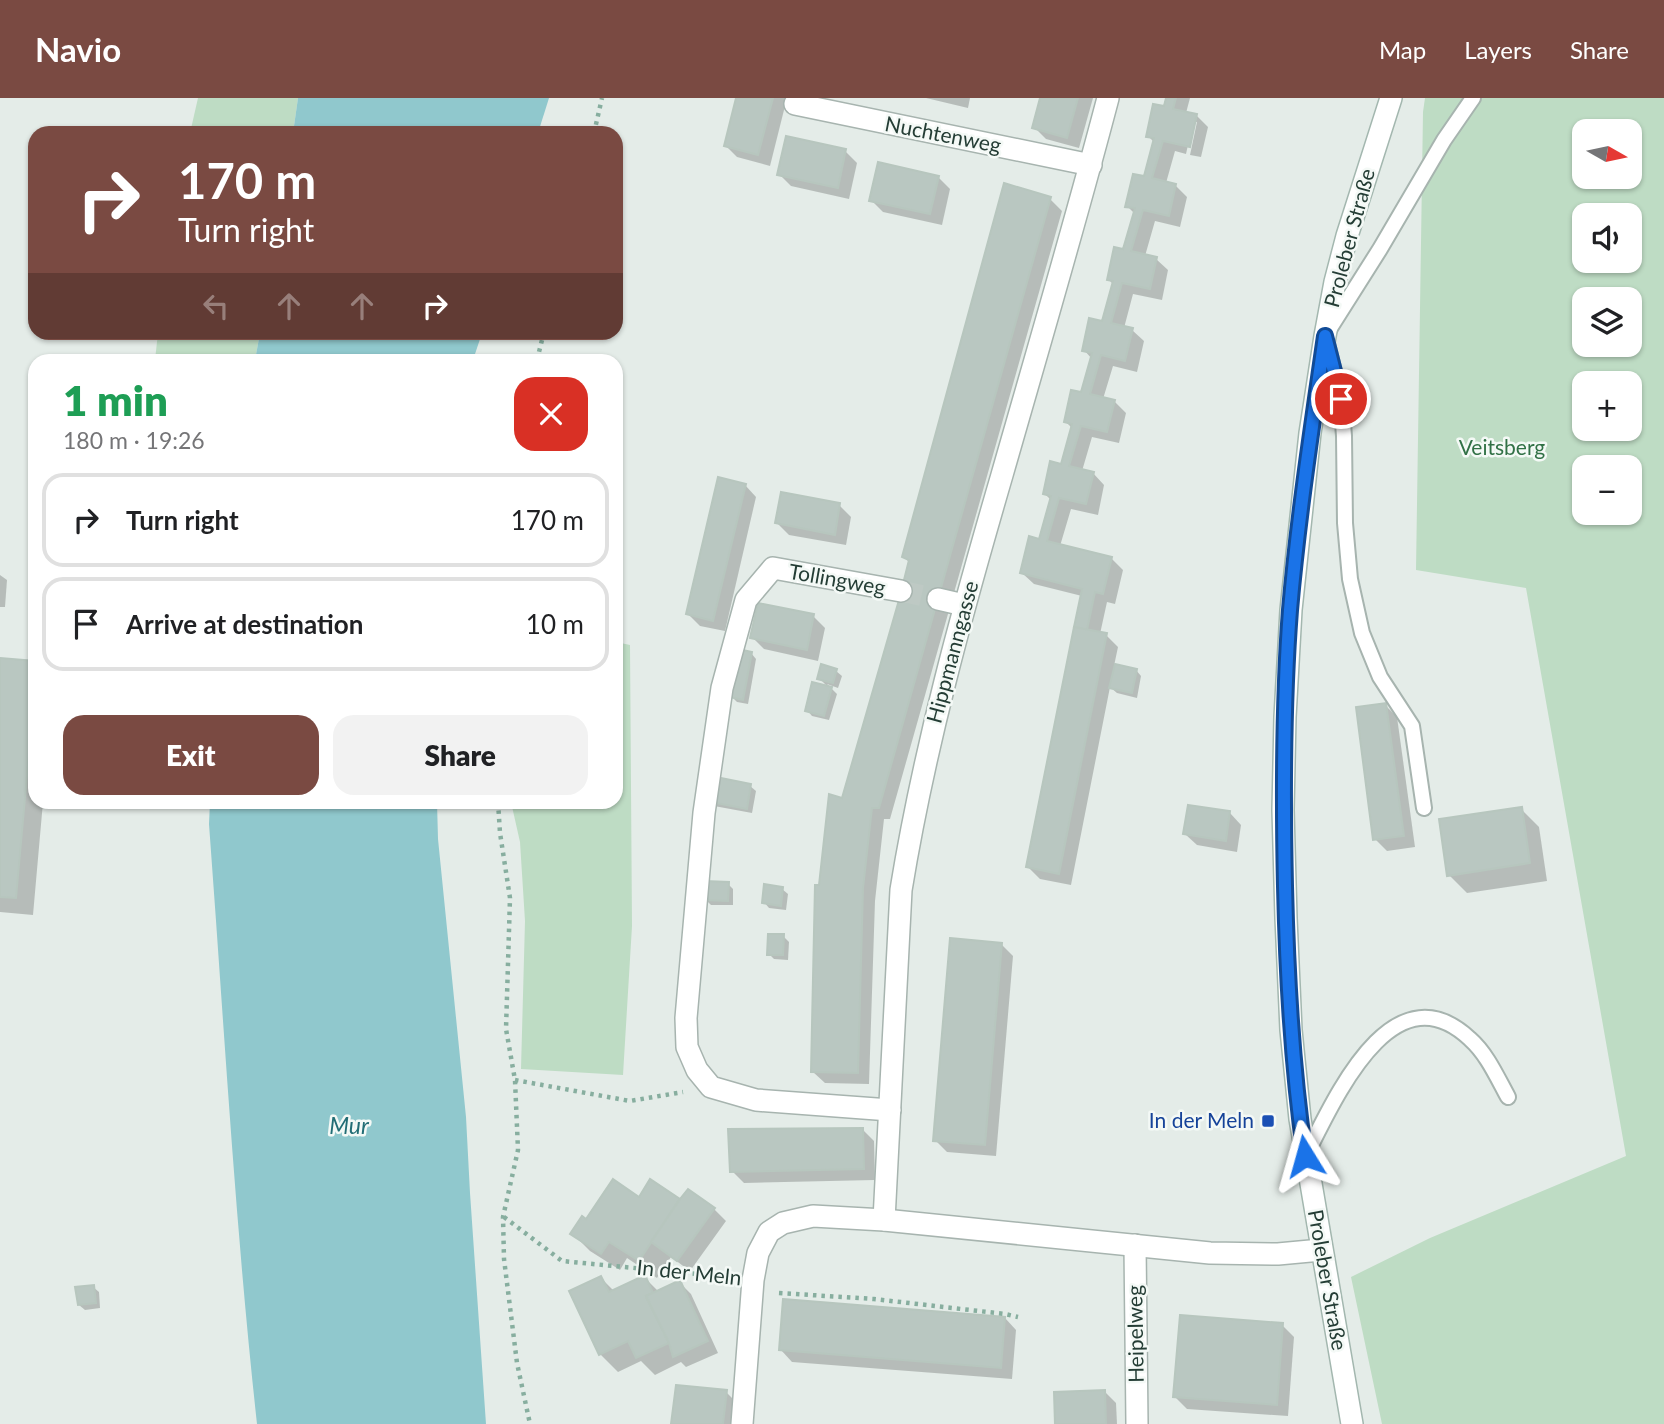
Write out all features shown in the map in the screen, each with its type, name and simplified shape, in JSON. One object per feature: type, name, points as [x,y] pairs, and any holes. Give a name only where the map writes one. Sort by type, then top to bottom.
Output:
[{"type":"street","name":"Hippmanngasse","points":[[884,1220],[901,890],[926,756],[964,605],[1108,98]]},
{"type":"street","name":"Proleber Straße","points":[[1352,1424],[1305,1156],[1291,1030],[1283,810],[1284,717],[1290,610],[1310,433],[1325,336],[1347,236],[1391,98]]},
{"type":"street","name":"Nuchtenweg","points":[[795,104],[1091,164]]},
{"type":"street","name":"Tollingweg","points":[[711,1087],[697,1070],[687,1047],[686,1018],[704,813],[722,688],[746,600],[773,568],[901,591]]},
{"type":"street","points":[[938,599],[964,605]]},
{"type":"street","points":[[711,1087],[756,1100],[890,1110]]},
{"type":"street","name":"In der Meln","points":[[762,1286],[758,1253],[769,1231],[783,1223],[813,1216],[884,1220],[1210,1253],[1278,1254],[1321,1250]]},
{"type":"street","name":"Heipelweg","points":[[1135,1245],[1137,1424]]},
{"type":"street","points":[[743,1424],[762,1286]]},
{"type":"lane","points":[[1424,808],[1412,726],[1380,677],[1362,633],[1350,579],[1345,523],[1341,399],[1325,336],[1444,140],[1473,98]]},
{"type":"lane","points":[[1305,1156],[1358,1062],[1377,1040],[1414,1019],[1432,1018],[1451,1025],[1471,1040],[1489,1063],[1508,1097]]},
{"type":"path","points":[[596,126],[602,98]]},
{"type":"path","points":[[498,809],[510,898],[506,1029],[515,1080],[518,1150],[503,1217],[504,1259],[517,1363],[530,1424]]},
{"type":"path","points":[[515,1080],[630,1101],[711,1087]]},
{"type":"path","name":"In der Meln","points":[[503,1217],[562,1261],[762,1286]]},
{"type":"path","points":[[762,1286],[1018,1317]]},
{"type":"green space","points":[[198,98],[298,98],[294,126],[192,126]]},
{"type":"green space","name":"Veitsberg","points":[[1425,98],[1664,98],[1664,1424],[1382,1424],[1351,1277],[1430,1238],[1626,1156],[1526,588],[1416,570]]},
{"type":"green space","points":[[157,340],[259,340],[256,354],[156,354]]},
{"type":"green space","points":[[623,644],[630,645],[632,926],[623,1075],[521,1069],[525,921],[520,842],[513,809],[623,809]]},
{"type":"water","points":[[298,98],[549,98],[540,126],[294,126]]},
{"type":"water","points":[[259,340],[480,340],[475,354],[256,354]]},
{"type":"water","name":"Mur","points":[[210,809],[437,809],[466,1117],[486,1424],[257,1424],[230,1124]]},
{"type":"building","points":[[736,98],[773,98],[758,155],[724,146]]},
{"type":"building","points":[[1040,98],[1078,98],[1067,138],[1032,128]]},
{"type":"building","points":[[1166,98],[1176,98],[1173,109],[1197,114],[1190,147],[1163,141],[1152,178],[1176,184],[1169,216],[1143,210],[1131,251],[1157,257],[1150,289],[1122,283],[1111,323],[1133,328],[1125,361],[1101,355],[1090,394],[1115,400],[1107,432],[1081,426],[1069,466],[1094,472],[1086,504],[1059,498],[1047,541],[1112,557],[1103,594],[1095,592],[1087,630],[1074,627],[1082,589],[1020,573],[1029,536],[1039,539],[1051,496],[1043,494],[1050,461],[1061,464],[1072,424],[1064,422],[1071,390],[1081,392],[1092,353],[1082,351],[1089,318],[1102,321],[1113,281],[1107,280],[1114,247],[1123,249],[1135,208],[1125,207],[1133,174],[1144,176],[1154,138],[1146,137],[1153,104],[1164,106]]},
{"type":"building","points":[[786,136],[846,149],[838,188],[777,175]]},
{"type":"building","points":[[878,162],[939,176],[930,214],[869,201]]},
{"type":"building","points":[[1004,183],[1051,197],[879,808],[872,808],[863,888],[858,1073],[811,1072],[815,885],[819,885],[829,794],[842,798],[899,600],[909,560],[902,557]]},
{"type":"building","points":[[718,477],[746,484],[713,621],[686,614]]},
{"type":"building","points":[[781,492],[840,503],[835,535],[775,523]]},
{"type":"building","points":[[758,603],[814,614],[807,650],[750,638]]},
{"type":"building","points":[[1074,627],[1107,633],[1059,874],[1026,867]]},
{"type":"building","points":[[738,649],[752,652],[743,700],[730,697]]},
{"type":"building","points":[[0,658],[28,660],[28,764],[16,898],[0,897]]},
{"type":"building","points":[[821,664],[837,669],[833,683],[817,679]]},
{"type":"building","points":[[1115,664],[1137,669],[1132,693],[1109,688]]},
{"type":"building","points":[[812,682],[832,687],[824,716],[805,711]]},
{"type":"building","points":[[1386,703],[1404,836],[1373,840],[1356,707]]},
{"type":"building","points":[[711,776],[751,784],[747,809],[706,801]]},
{"type":"building","points":[[1188,805],[1230,811],[1226,841],[1183,834]]},
{"type":"building","points":[[1522,807],[1530,863],[1447,876],[1439,819]]},
{"type":"building","points":[[704,881],[729,882],[728,901],[704,900]]},
{"type":"building","points":[[764,884],[783,887],[781,906],[762,903]]},
{"type":"building","points":[[768,934],[784,934],[783,955],[767,955]]},
{"type":"building","points":[[950,938],[1002,943],[985,1145],[933,1141]]},
{"type":"building","points":[[863,1128],[864,1169],[730,1172],[728,1129]]},
{"type":"building","points":[[613,1179],[639,1197],[650,1179],[680,1199],[639,1261],[609,1242],[601,1254],[570,1234],[582,1216],[586,1219]]},
{"type":"building","points":[[688,1189],[715,1208],[677,1261],[651,1242]]},
{"type":"building","points":[[645,1275],[653,1293],[646,1296],[669,1343],[636,1358],[628,1341],[599,1355],[569,1291],[601,1276],[609,1292]]},
{"type":"building","points":[[680,1280],[708,1341],[673,1357],[646,1296]]},
{"type":"building","points":[[94,1285],[96,1303],[78,1305],[75,1287]]},
{"type":"building","points":[[783,1299],[1005,1317],[1001,1368],[779,1350]]},
{"type":"building","points":[[1180,1315],[1283,1323],[1277,1405],[1173,1397]]},
{"type":"building","points":[[676,1385],[727,1390],[723,1424],[671,1424]]},
{"type":"building","points":[[1105,1390],[1106,1424],[1055,1424],[1054,1392]]},
{"type":"tunnel","points":[[901,591],[938,599]]},
{"type":"place","name":"In der Meln","points":[[1268,1121]]},
{"type":"route","points":[[1305,1156],[1291,1030],[1283,810],[1284,717],[1290,610],[1310,433],[1325,336],[1341,399]]}]
